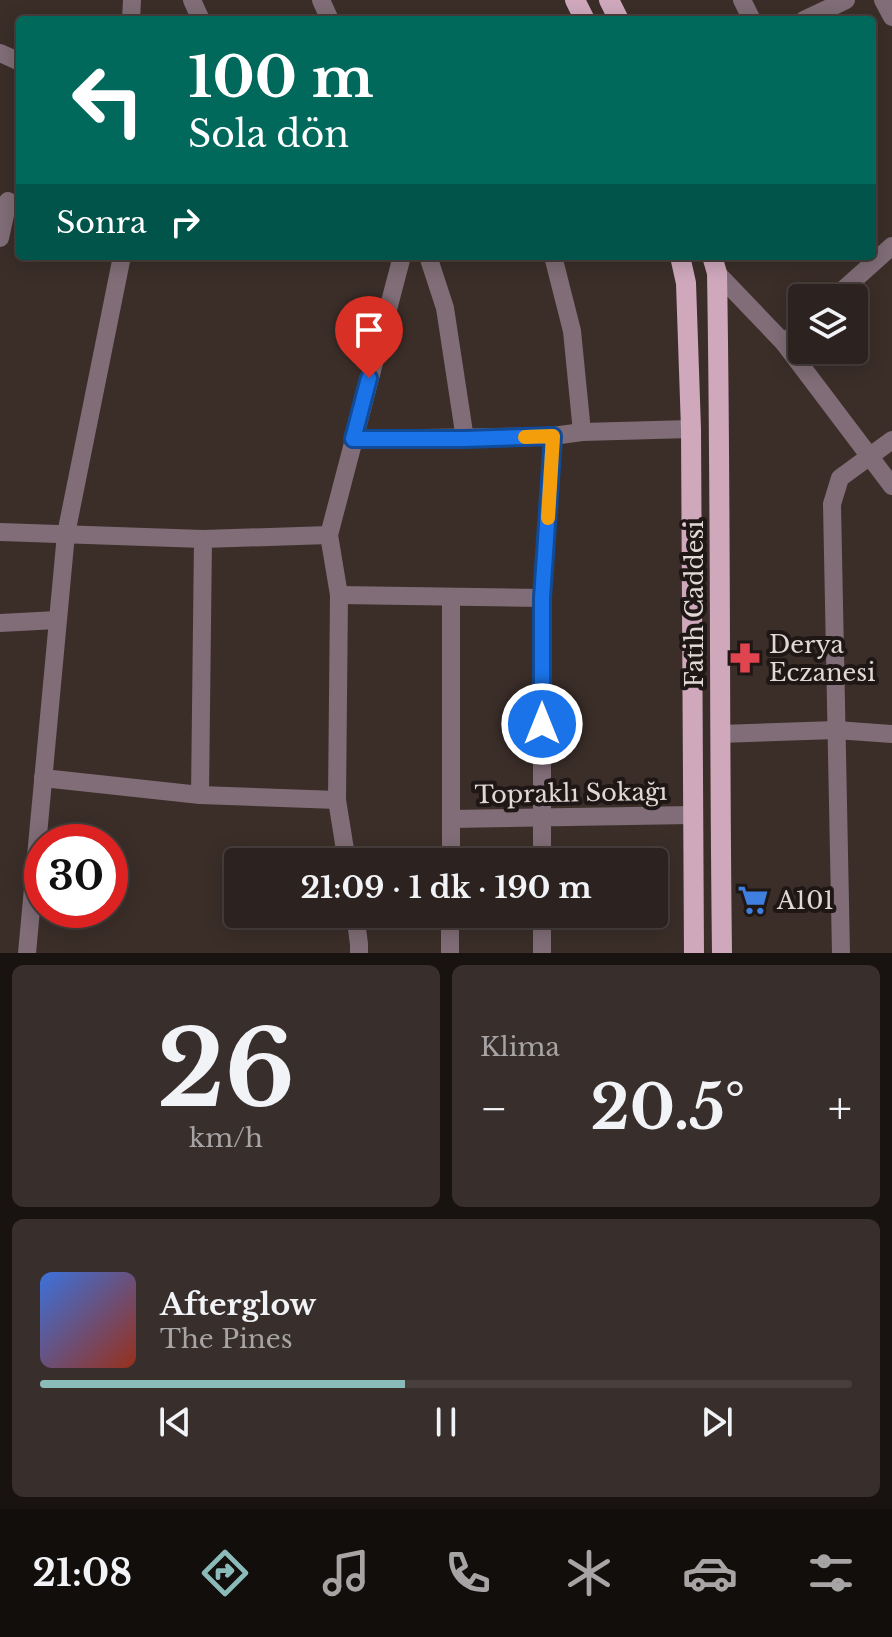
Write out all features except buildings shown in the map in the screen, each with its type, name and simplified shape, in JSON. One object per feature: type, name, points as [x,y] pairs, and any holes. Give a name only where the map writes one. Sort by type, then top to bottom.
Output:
[{"type":"main road","points":[[681,260],[686,283],[691,429],[694,953]]},
{"type":"main road","name":"Fatih Caddesi","points":[[714,264],[720,442],[722,953]]},
{"type":"street","points":[[812,16],[846,0]]},
{"type":"street","points":[[883,0],[892,17]]},
{"type":"street","points":[[0,238],[9,201]]},
{"type":"street","points":[[27,953],[66,534],[121,260]]},
{"type":"street","points":[[345,848],[337,800],[339,595],[329,535],[401,260]]},
{"type":"street","points":[[429,260],[445,308],[465,439]]},
{"type":"street","points":[[554,260],[572,331],[582,432]]},
{"type":"street","points":[[847,284],[870,260]]},
{"type":"street","points":[[714,264],[784,343],[892,486]]},
{"type":"street","points":[[784,343],[788,339]]},
{"type":"street","points":[[353,439],[465,439],[691,429]]},
{"type":"street","points":[[542,848],[542,598],[553,436]]},
{"type":"street","points":[[841,953],[832,504],[840,478],[892,440]]},
{"type":"street","points":[[0,532],[203,539],[329,535]]},
{"type":"street","points":[[200,795],[203,539]]},
{"type":"street","points":[[339,595],[542,598]]},
{"type":"street","points":[[451,597],[451,848]]},
{"type":"street","points":[[0,623],[57,620]]},
{"type":"street","points":[[720,734],[836,730],[892,734]]},
{"type":"street","points":[[43,778],[200,795],[337,800]]},
{"type":"street","name":"Topraklı Sokağı","points":[[451,819],[692,815]]},
{"type":"street","points":[[357,928],[359,953]]},
{"type":"street","points":[[450,928],[450,953]]},
{"type":"street","points":[[542,928],[542,953]]},
{"type":"slow traffic","points":[[525,437],[553,436],[548,518]]},
{"type":"place","name":"Derya Eczanesi","points":[[745,658]]},
{"type":"place","name":"A101","points":[[753,900]]},
{"type":"route","points":[[369,378],[353,439],[553,436],[542,598],[542,724]]}]
